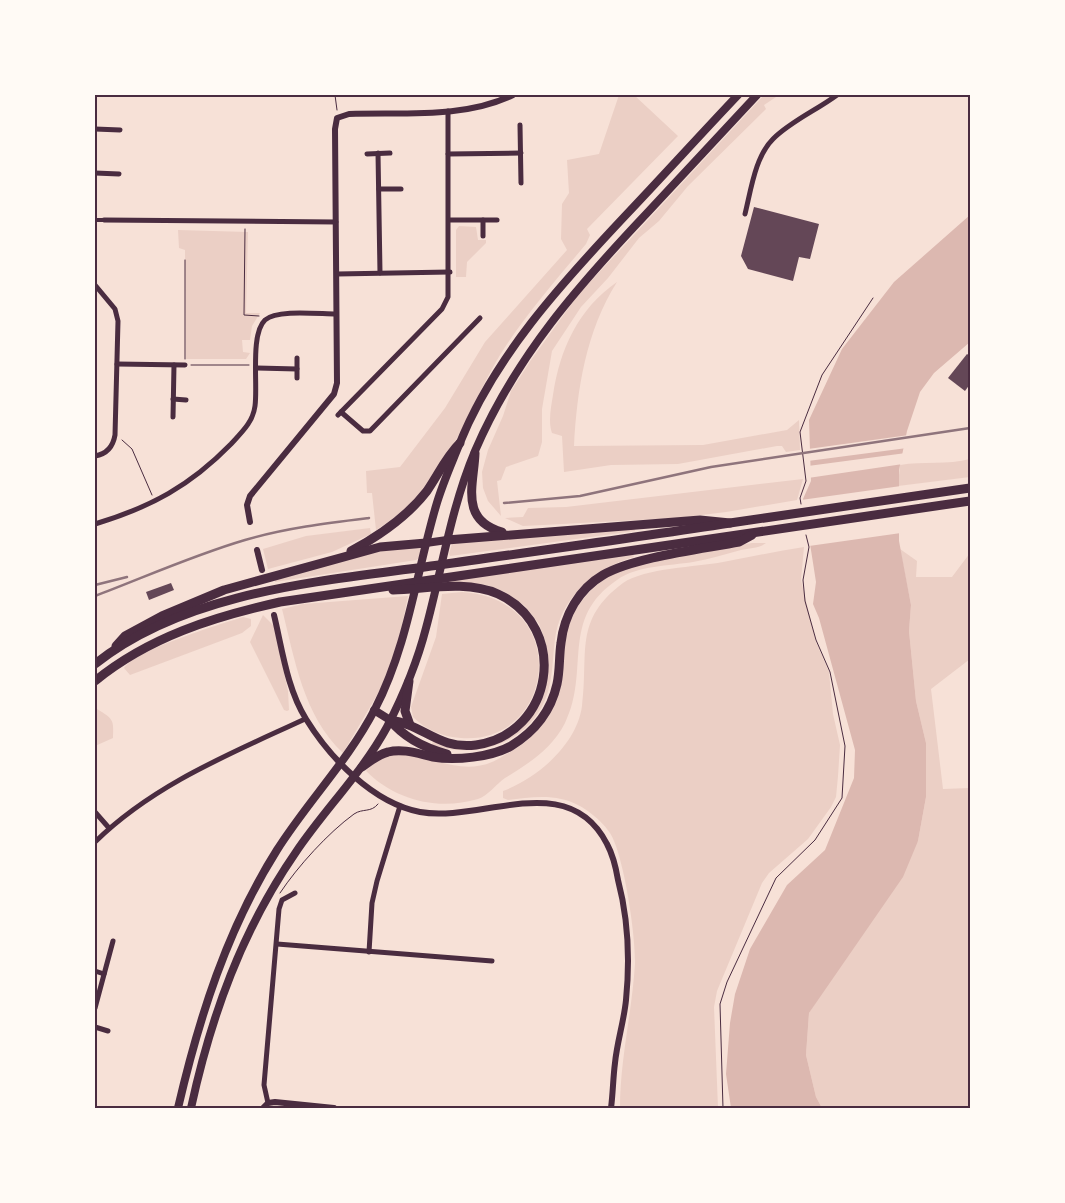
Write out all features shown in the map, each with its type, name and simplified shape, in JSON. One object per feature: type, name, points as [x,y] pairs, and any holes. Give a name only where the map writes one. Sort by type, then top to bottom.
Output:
[{"type":"highway","points":[[335,559],[375,538],[410,509],[425,493],[450,454],[460,443]]},
{"type":"highway","points":[[475,452],[474,473],[470,486],[470,499],[475,512],[483,522],[494,530],[507,534]]},
{"type":"highway","points":[[952,491],[970,482]]},
{"type":"highway","points":[[109,653],[158,626],[219,603],[306,585],[970,488]]},
{"type":"highway","points":[[95,680],[112,667],[164,637],[222,615],[280,602],[970,501]]},
{"type":"highway","points":[[446,540],[700,520],[730,523]]},
{"type":"highway","points":[[362,767],[390,752],[410,752],[435,757],[473,757],[496,752],[524,737],[535,727],[545,713],[557,684],[560,643],[566,619],[577,599],[592,582],[603,575],[628,565],[739,542],[760,531]]},
{"type":"highway","points":[[95,664],[109,653],[125,636],[162,616],[224,590],[380,547],[426,543]]},
{"type":"highway","points":[[348,592],[465,587],[486,590],[515,605],[536,630],[544,656],[543,683],[535,703],[515,728],[491,741],[464,745],[442,742],[404,722],[390,720]]},
{"type":"highway","points":[[409,681],[406,711],[411,725]]},
{"type":"highway","points":[[390,720],[399,732],[422,745],[454,757]]},
{"type":"main road","points":[[178,1108],[206,1000],[223,956],[276,852],[296,821],[350,753],[392,673],[413,602],[426,543],[439,498],[460,443],[487,390],[558,289],[738,95]]},
{"type":"main road","points":[[191,1108],[204,1048],[235,961],[269,896],[295,853],[362,767],[390,720],[409,681],[426,630],[446,540],[457,502],[475,452],[505,389],[570,297],[757,95]]},
{"type":"main road","points":[[426,543],[446,540]]},
{"type":"main road","points":[[374,710],[390,720]]},
{"type":"street","points":[[250,522],[247,505],[250,496],[334,394],[337,383],[336,129],[338,118],[349,114],[448,112],[490,104],[513,95]]},
{"type":"street","points":[[745,214],[763,155],[774,138],[837,95]]},
{"type":"street","points":[[448,112],[450,272],[448,296],[442,309],[340,414],[363,431],[370,431],[480,318]]},
{"type":"street","points":[[520,126],[521,182]]},
{"type":"street","points":[[95,129],[120,130]]},
{"type":"street","points":[[378,153],[380,273]]},
{"type":"street","points":[[367,154],[390,153]]},
{"type":"street","points":[[448,154],[521,153]]},
{"type":"street","points":[[95,173],[119,174]]},
{"type":"street","points":[[379,189],[401,189]]},
{"type":"street","points":[[95,220],[336,222]]},
{"type":"street","points":[[449,220],[497,220]]},
{"type":"street","points":[[482,220],[483,236]]},
{"type":"street","points":[[337,274],[450,272]]},
{"type":"street","points":[[95,285],[115,309],[118,321],[115,435],[111,447],[106,452],[95,456]]},
{"type":"street","points":[[95,524],[155,502],[189,482],[248,425],[256,405],[257,336],[260,327],[269,317],[283,314],[336,314]]},
{"type":"street","points":[[297,358],[297,378]]},
{"type":"street","points":[[117,364],[185,365]]},
{"type":"street","points":[[172,417],[174,365]]},
{"type":"street","points":[[257,367],[297,369]]},
{"type":"street","points":[[173,400],[186,400]]},
{"type":"street","points":[[257,550],[262,570]]},
{"type":"street","points":[[274,614],[295,697],[305,718],[328,749],[351,772],[382,798],[420,812],[440,813],[520,804],[553,803],[572,809],[586,818],[597,828],[608,844],[623,896],[627,932],[626,1001],[615,1063],[611,1108]]},
{"type":"street","points":[[95,842],[109,828],[172,783],[305,718]]},
{"type":"street","points":[[369,952],[372,903],[400,806]]},
{"type":"street","points":[[95,812],[109,828]]},
{"type":"street","points":[[296,893],[282,900],[276,944],[264,1085],[265,1106],[334,1108]]},
{"type":"street","points":[[95,1008],[114,941]]},
{"type":"street","points":[[276,944],[492,961]]},
{"type":"street","points":[[95,971],[104,974]]},
{"type":"street","points":[[95,1028],[108,1031]]},
{"type":"path","points":[[335,95],[338,118]]},
{"type":"path","points":[[245,221],[244,315],[269,317]]},
{"type":"path","points":[[185,260],[185,365],[257,367]]},
{"type":"path","points":[[801,506],[800,498],[806,481],[800,432],[822,375],[873,298]]},
{"type":"path","points":[[115,435],[132,449],[155,502]]},
{"type":"path","points":[[723,1108],[720,1004],[727,982],[776,878],[815,840],[842,798],[845,746],[830,672],[816,640],[805,601],[803,580],[809,548],[806,531]]},
{"type":"shaded area","points":[[619,95],[634,95],[678,136],[587,229],[590,235],[586,244],[530,312],[500,355],[454,444],[432,478],[410,504],[376,530],[372,493],[367,493],[366,471],[400,467],[445,408],[485,342],[567,250],[561,239],[562,204],[569,193],[567,160],[599,154]]},
{"type":"shaded area","points":[[764,95],[779,95],[764,105],[766,109],[688,186],[659,221],[639,238],[608,278],[581,307],[552,351],[542,409],[542,442],[538,456],[506,467],[501,480],[497,481],[501,516],[488,501],[483,488],[482,472],[488,450],[503,416],[511,391],[578,295]]},
{"type":"shaded area","points":[[970,215],[970,342],[934,373],[920,392],[907,431],[899,470],[899,541],[911,605],[909,631],[916,701],[926,743],[926,797],[918,841],[903,877],[809,1013],[806,1055],[816,1097],[822,1108],[731,1108],[726,1074],[730,1023],[735,994],[750,949],[787,885],[825,850],[854,778],[855,750],[819,618],[813,604],[816,582],[803,499],[811,481],[809,420],[842,349],[894,282]]},
{"type":"shaded area","points":[[459,226],[476,227],[478,240],[486,240],[486,243],[467,262],[466,277],[456,277],[456,230]]},
{"type":"shaded area","points":[[178,230],[248,232],[246,313],[260,313],[252,326],[250,340],[242,340],[243,352],[250,353],[246,359],[186,359],[185,250],[179,248]]},
{"type":"shaded area","points":[[617,282],[598,320],[585,361],[578,403],[574,446],[703,445],[787,430],[799,420],[800,450],[786,452],[782,446],[777,446],[678,464],[611,465],[564,472],[562,436],[552,433],[550,419],[560,362],[581,317],[603,293]]},
{"type":"shaded area","points":[[970,459],[970,477],[898,486],[900,465],[953,462]]},
{"type":"shaded area","points":[[803,479],[797,500],[726,512],[677,518],[523,526],[505,518],[523,517],[528,508],[566,507]]},
{"type":"shaded area","points":[[370,528],[371,534],[332,552],[268,569],[263,549],[306,536]]},
{"type":"shaded area","points":[[634,528],[635,531],[450,556],[449,554],[453,540]]},
{"type":"shaded area","points":[[752,543],[766,543],[758,547],[699,561],[634,571],[617,580],[599,595],[588,611],[582,628],[576,684],[565,723],[553,741],[539,755],[505,778],[489,793],[478,799],[463,802],[433,803],[404,796],[377,781],[366,771],[381,759],[396,755],[412,755],[446,764],[463,766],[481,765],[509,753],[527,740],[537,728],[564,656],[565,636],[568,625],[586,596],[598,584],[619,572],[636,566],[697,552]]},
{"type":"shaded area","points":[[804,547],[801,580],[816,642],[829,672],[833,714],[840,745],[836,797],[808,839],[769,873],[762,883],[717,991],[714,1007],[718,1108],[620,1108],[635,952],[628,897],[615,844],[610,833],[601,822],[575,803],[548,797],[508,800],[503,798],[503,791],[529,778],[554,758],[572,733],[579,720],[582,706],[586,638],[590,624],[596,610],[623,583],[657,571],[723,562]]},
{"type":"shaded area","points":[[422,549],[419,558],[416,560],[275,582],[275,579],[368,554],[387,550]]},
{"type":"shaded area","points":[[900,549],[917,561],[916,577],[952,577],[970,553],[970,659],[931,689],[943,789],[970,788],[970,1108],[822,1108],[816,1097],[806,1055],[809,1013],[918,841],[926,797],[926,743],[916,701],[909,631],[911,605]]},
{"type":"shaded area","points":[[633,554],[634,557],[608,568],[584,584],[566,606],[556,633],[548,692],[536,715],[525,728],[512,738],[498,745],[482,749],[448,749],[432,745],[433,741],[462,748],[521,728],[537,709],[548,678],[548,656],[545,640],[539,624],[525,606],[505,592],[487,585],[450,583],[450,581]]},
{"type":"shaded area","points":[[462,592],[498,601],[522,619],[536,643],[539,670],[532,697],[517,719],[493,734],[461,738],[441,734],[423,726],[413,717],[411,707],[436,637],[442,594]]},
{"type":"shaded area","points":[[408,596],[398,645],[380,690],[343,753],[318,722],[302,686],[282,609],[303,604]]},
{"type":"shaded area","points":[[263,615],[274,626],[288,691],[289,710],[287,711],[284,710],[250,642]]},
{"type":"shaded area","points":[[243,617],[251,619],[251,626],[242,633],[130,675],[124,668],[145,653],[161,646]]},
{"type":"shaded area","points":[[97,709],[113,723],[113,738],[95,746],[95,710]]},
{"type":"pier","points":[[909,435],[907,448],[808,461],[808,449]]},
{"type":"pier","points":[[906,453],[903,464],[808,478],[808,466]]},
{"type":"pier","points":[[901,486],[901,533],[809,546],[801,500]]},
{"type":"building","points":[[754,207],[819,224],[810,259],[799,257],[793,281],[748,269],[741,256]]},
{"type":"building","points":[[967,354],[970,356],[970,384],[965,391],[948,378]]},
{"type":"building","points":[[171,583],[174,590],[149,600],[146,592]]},
{"type":"railway","points":[[504,503],[580,496],[711,467],[970,428]]},
{"type":"railway","points":[[95,596],[188,559],[245,540],[291,529],[369,518]]},
{"type":"railway","points":[[95,585],[127,577]]}]
